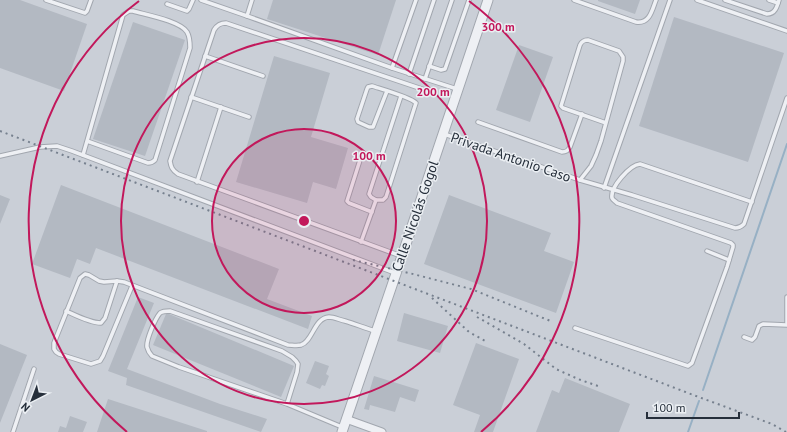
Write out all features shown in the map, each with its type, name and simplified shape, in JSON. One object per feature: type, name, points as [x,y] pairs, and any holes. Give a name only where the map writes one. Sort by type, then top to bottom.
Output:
[{"type":"street","name":"Calle Nicolás Gogol","points":[[344,426],[488,0]]},
{"type":"street","points":[[344,426],[382,432]]},
{"type":"lane","points":[[46,0],[85,13],[88,11],[91,0]]},
{"type":"lane","points":[[167,4],[187,11],[193,0]]},
{"type":"lane","points":[[201,0],[209,1],[392,68],[457,89]]},
{"type":"lane","points":[[247,16],[250,0]]},
{"type":"lane","points":[[392,68],[416,0]]},
{"type":"lane","points":[[409,74],[434,0]]},
{"type":"lane","points":[[425,79],[452,0]]},
{"type":"lane","points":[[429,66],[441,70],[445,69],[469,0]]},
{"type":"lane","points":[[574,0],[641,23],[651,15],[656,0]]},
{"type":"lane","points":[[604,188],[670,0]]},
{"type":"lane","points":[[697,0],[787,31]]},
{"type":"lane","points":[[725,0],[770,14],[776,9],[778,1],[769,0]]},
{"type":"lane","points":[[83,155],[87,141],[123,16],[129,11],[133,11],[173,22],[186,30],[190,48],[154,162],[148,163],[87,141]]},
{"type":"lane","points":[[402,256],[197,182],[173,171],[170,167],[170,161],[214,30],[221,23],[226,23],[431,92]]},
{"type":"lane","points":[[580,180],[591,166],[596,155],[606,123],[623,61],[623,57],[619,51],[588,40],[582,41],[561,106],[606,123]]},
{"type":"lane","points":[[205,56],[262,76]]},
{"type":"lane","points":[[387,91],[373,127],[369,127],[358,122],[357,119],[368,87],[372,86],[387,91],[401,96],[414,101],[416,106],[386,197],[383,200],[376,200],[371,198],[369,194],[401,96]]},
{"type":"lane","points":[[190,98],[249,117]]},
{"type":"lane","name":"Privada Antonio Caso","points":[[443,134],[604,188],[632,195],[735,228],[741,227],[744,224],[787,98]]},
{"type":"lane","points":[[197,182],[221,107]]},
{"type":"lane","points":[[478,122],[565,152],[570,147],[582,114]]},
{"type":"lane","points":[[0,156],[40,147],[56,146],[396,273]]},
{"type":"lane","points":[[361,157],[346,201],[372,212]]},
{"type":"lane","points":[[575,328],[688,366],[692,363],[729,260],[733,247],[731,243],[617,202],[612,198],[613,190],[622,177],[632,167],[640,164],[752,202]]},
{"type":"lane","points":[[361,242],[376,200]]},
{"type":"lane","points":[[707,251],[729,260]]},
{"type":"lane","points":[[132,286],[100,361],[91,364],[56,352],[54,349],[54,343],[66,311],[83,274],[89,275],[99,281],[117,281],[132,286],[288,345],[295,346],[305,343],[319,323],[329,318],[376,331]]},
{"type":"lane","points":[[66,311],[97,323],[101,323],[105,318],[117,281]]},
{"type":"lane","points":[[744,337],[752,340],[755,338],[759,326],[763,324],[787,324],[787,297]]},
{"type":"lane","points":[[287,404],[298,364],[292,357],[282,351],[170,311],[160,313],[147,342],[148,352],[152,356],[344,426]]},
{"type":"lane","points":[[13,432],[34,369]]},
{"type":"shaded area","points":[[0,0],[787,0],[787,432],[0,432]]},
{"type":"building","points":[[0,0],[20,0],[87,24],[64,91],[0,68]]},
{"type":"building","points":[[273,0],[396,0],[378,55],[267,19]]},
{"type":"building","points":[[598,0],[640,0],[635,14]]},
{"type":"building","points":[[674,17],[784,53],[748,162],[639,126]]},
{"type":"building","points":[[133,22],[185,40],[145,156],[93,139]]},
{"type":"building","points":[[519,45],[553,57],[530,122],[496,110]]},
{"type":"building","points":[[274,56],[330,73],[311,137],[348,148],[336,189],[313,182],[307,203],[236,182]]},
{"type":"building","points":[[61,185],[279,269],[267,299],[312,316],[308,329],[96,248],[90,264],[77,259],[70,278],[32,264]]},
{"type":"building","points":[[0,195],[10,199],[0,224]]},
{"type":"building","points":[[449,195],[551,233],[544,251],[574,262],[556,313],[424,264]]},
{"type":"building","points":[[138,297],[154,303],[127,369],[220,404],[267,419],[261,432],[126,385],[127,378],[108,371]]},
{"type":"building","points":[[404,313],[448,326],[440,353],[397,341]]},
{"type":"building","points":[[166,314],[294,366],[281,397],[153,345]]},
{"type":"building","points":[[476,343],[519,359],[493,432],[474,432],[480,415],[453,405]]},
{"type":"building","points":[[0,344],[27,355],[0,423]]},
{"type":"building","points":[[315,361],[329,366],[326,374],[329,376],[325,386],[322,385],[320,389],[306,383]]},
{"type":"building","points":[[374,376],[419,390],[415,402],[400,397],[395,412],[370,405],[369,410],[364,409]]},
{"type":"building","points":[[565,378],[630,404],[619,432],[536,432],[552,390],[559,393]]},
{"type":"building","points":[[108,399],[207,431],[207,432],[97,432]]},
{"type":"building","points":[[70,416],[87,422],[83,432],[58,432],[60,426],[66,428]]},
{"type":"waterway","points":[[703,390],[787,144]]},
{"type":"waterway","points":[[688,432],[699,401]]},
{"type":"railway","points":[[0,131],[772,424],[786,432]]},
{"type":"railway","points":[[353,260],[471,289],[553,322]]},
{"type":"railway","points":[[432,298],[469,332],[487,342]]},
{"type":"railway","points":[[477,317],[524,344],[556,369],[598,386]]}]
